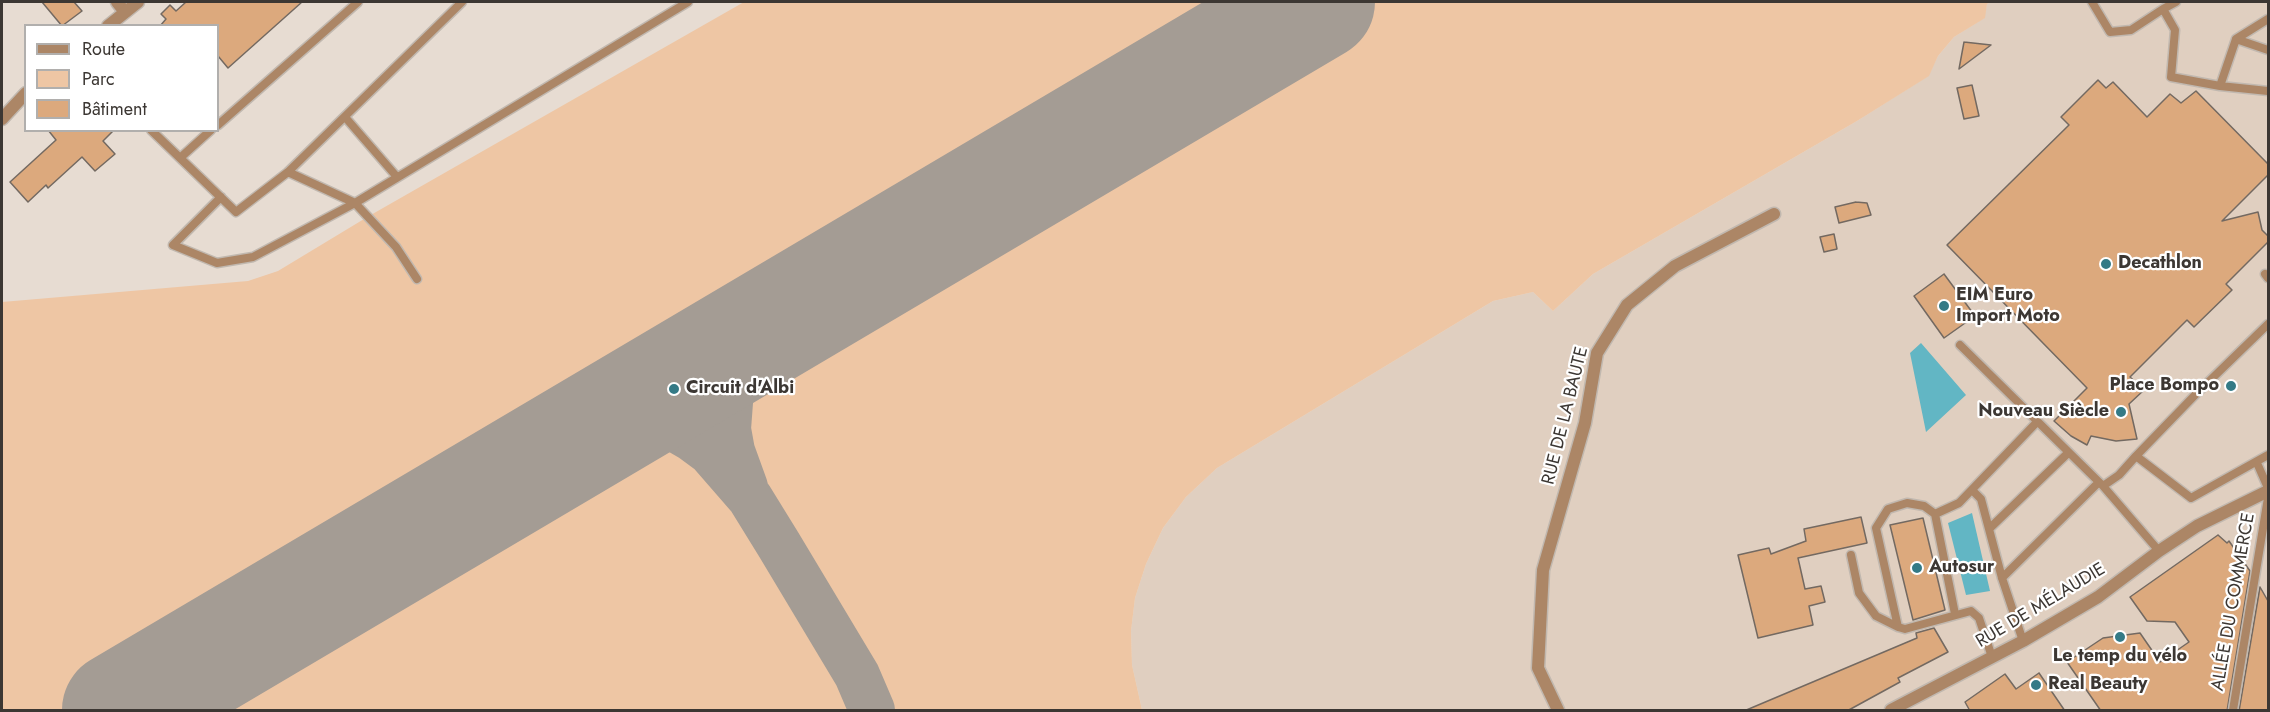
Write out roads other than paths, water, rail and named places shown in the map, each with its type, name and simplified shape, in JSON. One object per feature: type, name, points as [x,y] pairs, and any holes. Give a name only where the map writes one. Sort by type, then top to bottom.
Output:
[{"type":"street","points":[[117,2],[125,12]]},
{"type":"street","points":[[110,24],[138,2]]},
{"type":"street","points":[[2,119],[24,95]]},
{"type":"street","name":"RUE DE LA BAUTE","points":[[1558,711],[1538,668],[1543,570],[1585,423],[1597,353],[1627,305],[1675,266],[1774,214]]},
{"type":"street","name":"RUE DE MÉLAUDIE","points":[[1891,711],[2023,641],[2098,597],[2159,551],[2197,526],[2268,490]]},
{"type":"lane","points":[[219,124],[358,2]]},
{"type":"lane","points":[[153,132],[236,212],[288,172],[462,2]]},
{"type":"lane","points":[[221,197],[173,245],[217,263],[253,257],[355,203],[688,2]]},
{"type":"lane","points":[[2092,2],[2110,32],[2131,30],[2176,2]]},
{"type":"lane","points":[[2163,9],[2175,30],[2171,77],[2220,86],[2268,91]]},
{"type":"lane","points":[[2220,86],[2236,39],[2268,19]]},
{"type":"lane","points":[[2236,39],[2268,50]]},
{"type":"lane","points":[[345,117],[397,177]]},
{"type":"lane","points":[[180,158],[209,132]]},
{"type":"lane","points":[[288,172],[355,203],[396,247],[417,279]]},
{"type":"lane","points":[[2002,578],[2101,484],[2119,475],[2197,393],[2268,324]]},
{"type":"lane","points":[[1960,345],[2101,484],[2159,551]]},
{"type":"lane","points":[[1935,514],[1959,503],[2037,422]]},
{"type":"lane","points":[[1990,528],[2068,453]]},
{"type":"lane","points":[[2136,456],[2191,498],[2268,455]]},
{"type":"lane","points":[[2257,463],[2268,490]]},
{"type":"lane","points":[[1972,490],[1981,499],[2002,578],[2023,641]]},
{"type":"lane","name":"ALLÉE DU COMMERCE","points":[[2232,711],[2266,541],[2268,498]]},
{"type":"lane","points":[[1898,627],[1876,528],[1888,509],[1907,503],[1924,506],[1935,514],[1955,614]]},
{"type":"lane","points":[[1851,555],[1859,593],[1876,616],[1905,629],[1971,611],[1979,618],[1992,657]]},
{"type":"water","points":[[1921,343],[1966,395],[1926,432],[1910,353]]},
{"type":"water","points":[[1972,513],[1990,591],[1966,595],[1948,523]]},
{"type":"place","name":"Decathlon","points":[[2106,264]]},
{"type":"place","name":"EIM Euro Import Moto","points":[[1944,306]]},
{"type":"place","name":"Place Bompo","points":[[2231,386]]},
{"type":"place","name":"Circuit d'Albi","points":[[674,389]]},
{"type":"place","name":"Nouveau Siècle","points":[[2121,412]]},
{"type":"place","name":"Autosur","points":[[1917,568]]},
{"type":"place","name":"Le temp du vélo","points":[[2120,637]]},
{"type":"place","name":"Real Beauty","points":[[2036,685]]}]
